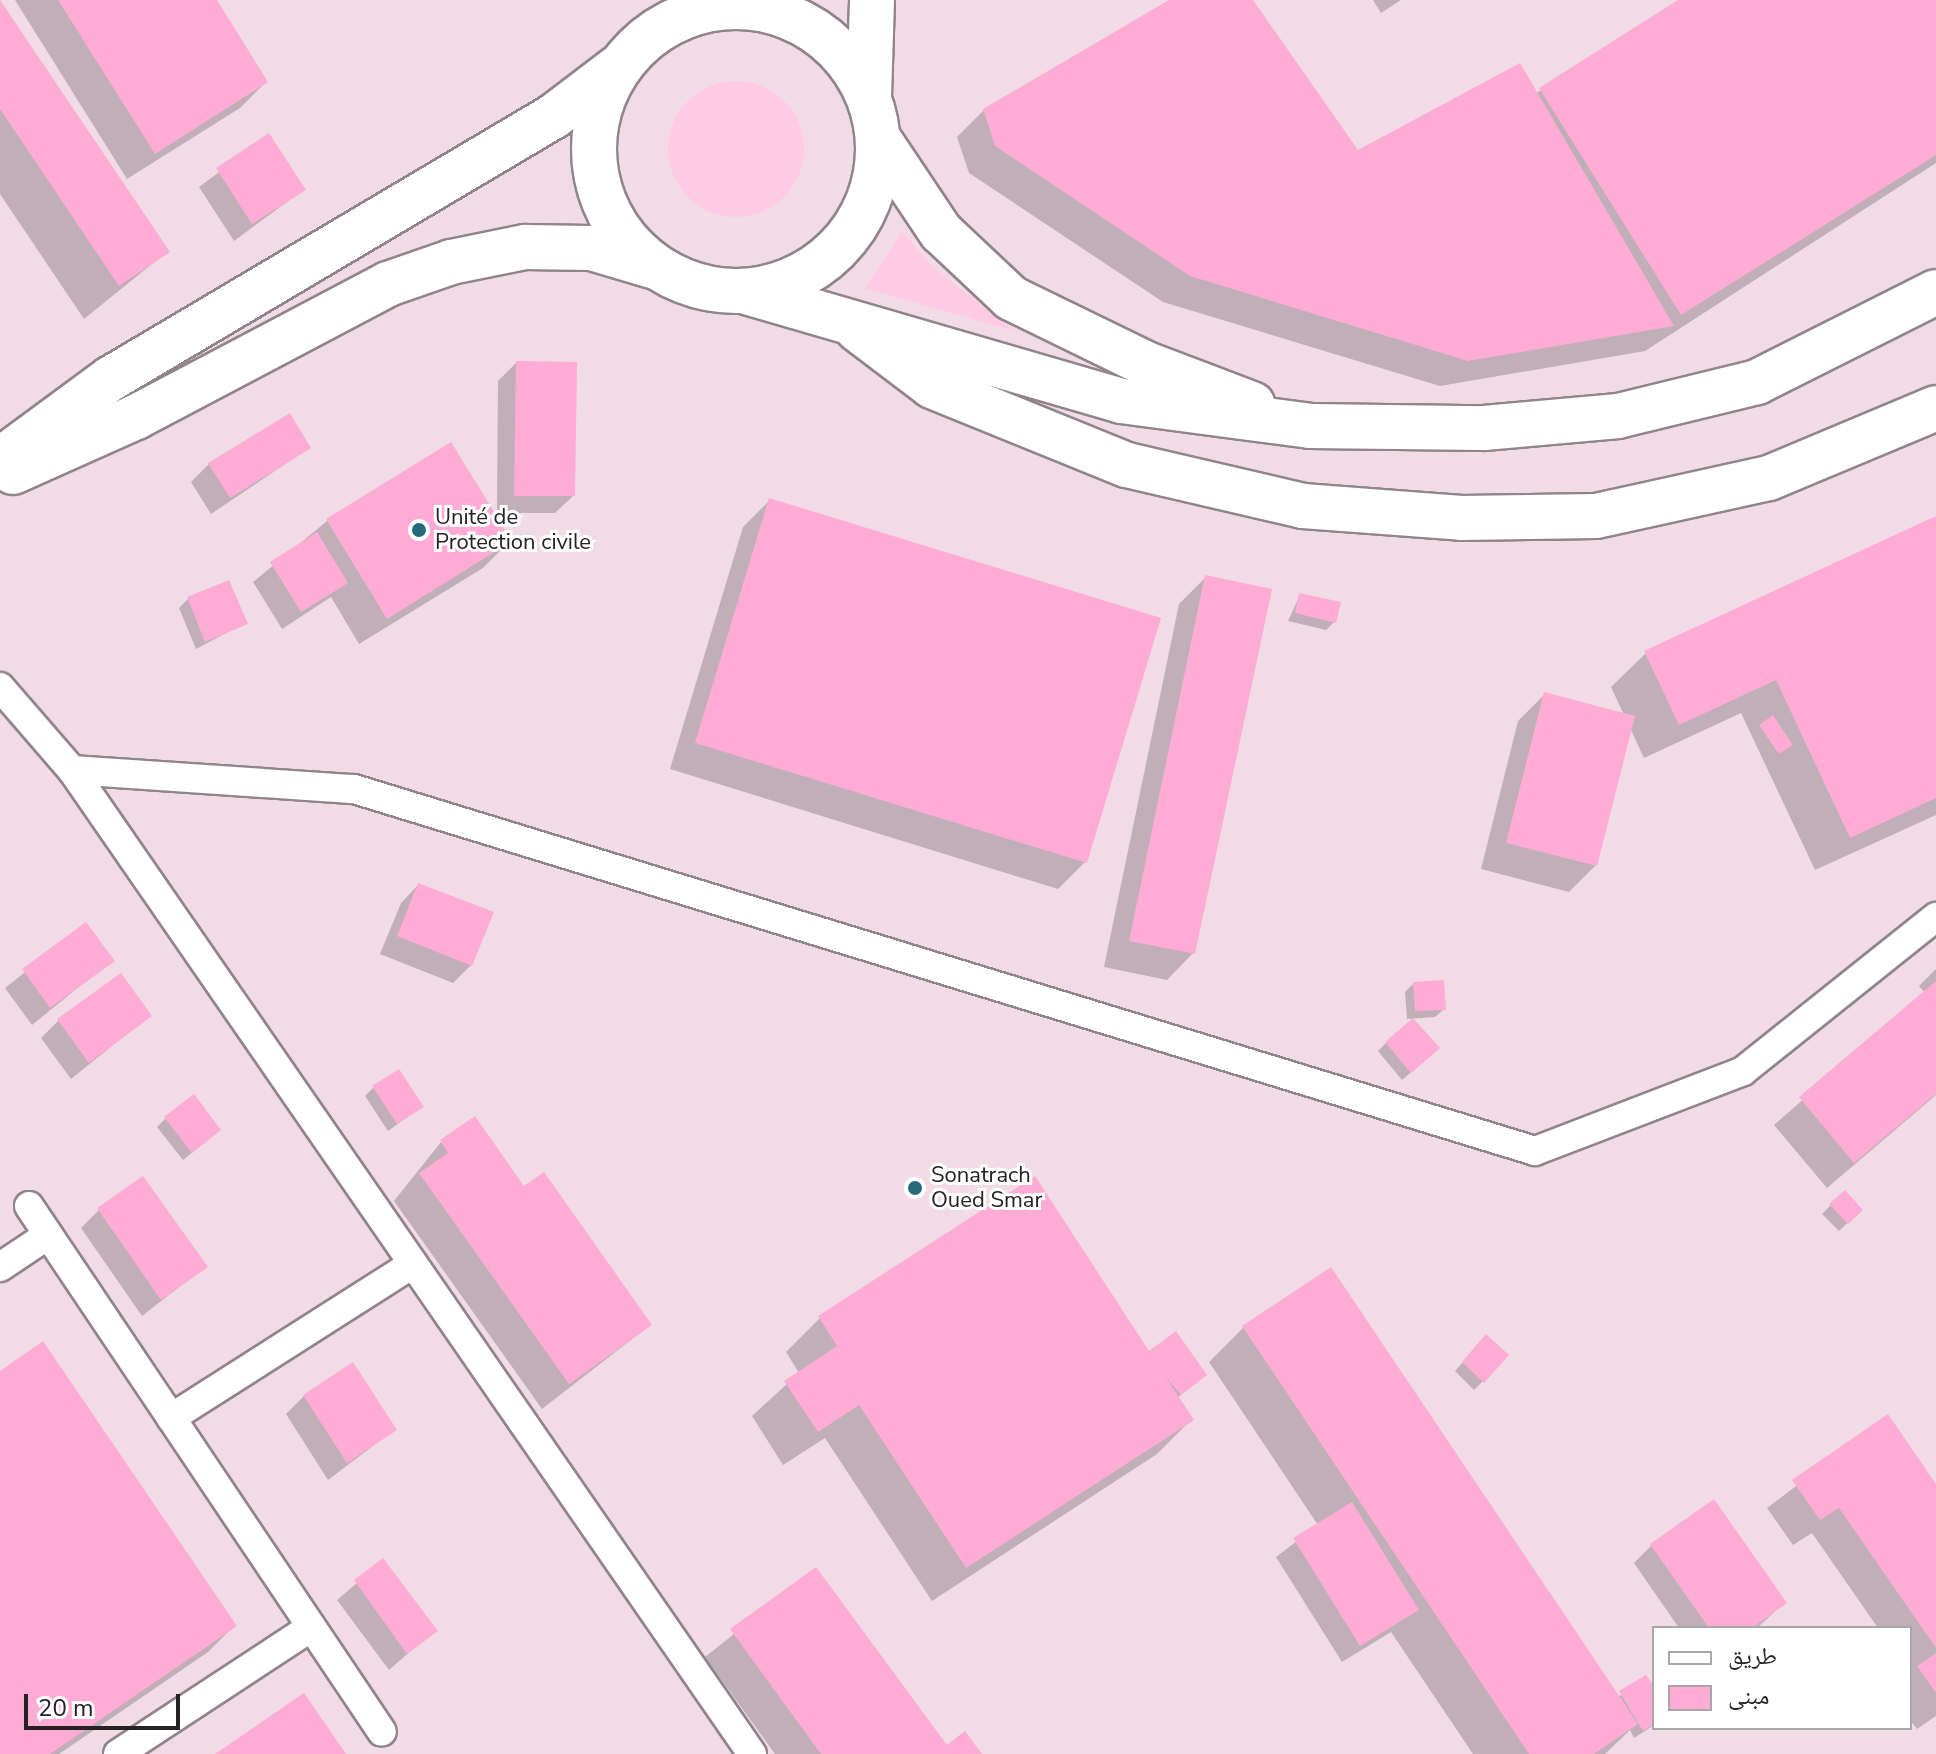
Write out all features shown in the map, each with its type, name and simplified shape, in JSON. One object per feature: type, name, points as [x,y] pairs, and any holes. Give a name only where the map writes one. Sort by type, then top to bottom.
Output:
[{"type":"main road","points":[[743,291],[788,282],[828,259],[858,224],[875,181],[878,138],[869,96],[872,0]]},
{"type":"main road","points":[[0,460],[110,379],[554,116],[622,64],[652,33],[699,7],[732,6],[775,12],[815,30],[847,59],[869,96]]},
{"type":"main road","points":[[622,64],[601,102],[594,148],[600,194],[622,234],[655,267]]},
{"type":"main road","points":[[878,138],[941,232],[1011,298],[1144,363],[1310,426]]},
{"type":"main road","points":[[0,478],[136,417],[388,284],[451,262],[525,247],[591,248],[655,267],[697,286],[743,291],[857,329],[1121,401],[1310,426],[1484,428],[1618,416],[1757,382],[1936,292]]},
{"type":"main road","points":[[857,329],[932,386],[1127,465],[1303,506],[1462,518],[1596,516],[1769,478],[1936,408]]},
{"type":"lane","points":[[0,687],[72,770],[752,1754]]},
{"type":"lane","points":[[72,770],[354,789],[1535,1151],[1743,1071],[1936,917]]},
{"type":"lane","points":[[29,1206],[382,1732]]},
{"type":"lane","points":[[0,1267],[48,1235]]},
{"type":"lane","points":[[171,1418],[413,1264]]},
{"type":"lane","points":[[118,1754],[311,1627]]},
{"type":"shaded area","points":[[0,0],[1936,0],[1936,1754],[0,1754]]},
{"type":"shaded area","points":[[736,81],[762,86],[784,101],[799,123],[804,149],[799,175],[784,197],[762,212],[736,217],[710,212],[688,197],[673,175],[668,149],[673,123],[688,101],[710,86]]},
{"type":"shaded area","points":[[902,231],[934,268],[1014,331],[865,288]]},
{"type":"building","points":[[0,0],[170,252],[119,286],[0,109]]},
{"type":"building","points":[[58,0],[217,0],[268,82],[155,154]]},
{"type":"building","points":[[1169,0],[1253,0],[1358,150],[1520,63],[1674,326],[1468,361],[1190,276],[995,146],[983,109]]},
{"type":"building","points":[[1678,0],[1936,0],[1936,155],[1681,315],[1539,88]]},
{"type":"building","points":[[269,133],[306,190],[252,224],[216,168]]},
{"type":"building","points":[[516,361],[577,362],[575,496],[514,496]]},
{"type":"building","points":[[290,413],[311,448],[230,498],[208,463]]},
{"type":"building","name":"Unité de Protection civile","points":[[451,442],[512,541],[387,619],[326,519]]},
{"type":"building","points":[[769,498],[1161,618],[1087,863],[695,743]]},
{"type":"building","points":[[1936,516],[1936,798],[1850,838],[1776,680],[1679,725],[1644,651]]},
{"type":"building","points":[[317,532],[348,583],[301,612],[270,562]]},
{"type":"building","points":[[1205,575],[1272,589],[1195,954],[1129,941]]},
{"type":"building","points":[[229,580],[248,624],[205,642],[187,597]]},
{"type":"building","points":[[1299,593],[1341,602],[1336,623],[1295,613]]},
{"type":"building","points":[[1544,692],[1635,716],[1597,866],[1506,843]]},
{"type":"building","points":[[1773,715],[1793,745],[1779,754],[1759,725]]},
{"type":"building","points":[[418,883],[494,912],[472,966],[397,936]]},
{"type":"building","points":[[86,922],[115,961],[50,1008],[22,969]]},
{"type":"building","points":[[121,973],[152,1016],[89,1063],[57,1019]]},
{"type":"building","points":[[1444,980],[1446,1010],[1415,1011],[1413,982]]},
{"type":"building","points":[[1936,981],[1936,1094],[1854,1163],[1799,1097]]},
{"type":"building","points":[[1413,1018],[1440,1048],[1411,1073],[1385,1042]]},
{"type":"building","points":[[399,1069],[424,1107],[397,1124],[372,1086]]},
{"type":"building","points":[[194,1094],[221,1130],[192,1153],[164,1117]]},
{"type":"building","points":[[475,1116],[524,1186],[544,1172],[652,1325],[569,1384],[419,1173],[448,1153],[440,1140]]},
{"type":"building","points":[[143,1176],[208,1267],[161,1300],[97,1208]]},
{"type":"building","points":[[1035,1176],[1149,1351],[1176,1331],[1207,1375],[1181,1395],[1165,1376],[1194,1420],[966,1568],[859,1405],[818,1432],[784,1381],[837,1346],[818,1316]]},
{"type":"building","points":[[1845,1190],[1863,1210],[1848,1224],[1829,1204]]},
{"type":"building","points":[[1331,1267],[1638,1724],[1594,1754],[1529,1754],[1242,1326]]},
{"type":"building","points":[[1486,1334],[1509,1355],[1484,1383],[1462,1362]]},
{"type":"building","points":[[43,1341],[237,1626],[50,1754],[0,1754],[0,1371]]},
{"type":"building","points":[[353,1362],[397,1430],[347,1463],[303,1395]]},
{"type":"building","points":[[1888,1414],[1936,1484],[1936,1648],[1839,1508],[1820,1520],[1792,1480]]},
{"type":"building","points":[[1714,1499],[1787,1603],[1755,1626],[1708,1626],[1650,1544]]},
{"type":"building","points":[[1352,1502],[1419,1610],[1360,1646],[1293,1538]]},
{"type":"building","points":[[383,1558],[438,1631],[407,1654],[354,1580]]},
{"type":"building","points":[[816,1567],[947,1745],[965,1731],[982,1754],[821,1754],[730,1629]]},
{"type":"building","points":[[1936,1653],[1936,1693],[1917,1666]]},
{"type":"building","points":[[1646,1675],[1652,1683],[1652,1725],[1643,1731],[1619,1691]]},
{"type":"building","points":[[304,1693],[346,1754],[215,1754]]},
{"type":"place","name":"Unité de Protection civile","points":[[419,530]]},
{"type":"place","name":"Sonatrach Oued Smar","points":[[915,1188]]}]
